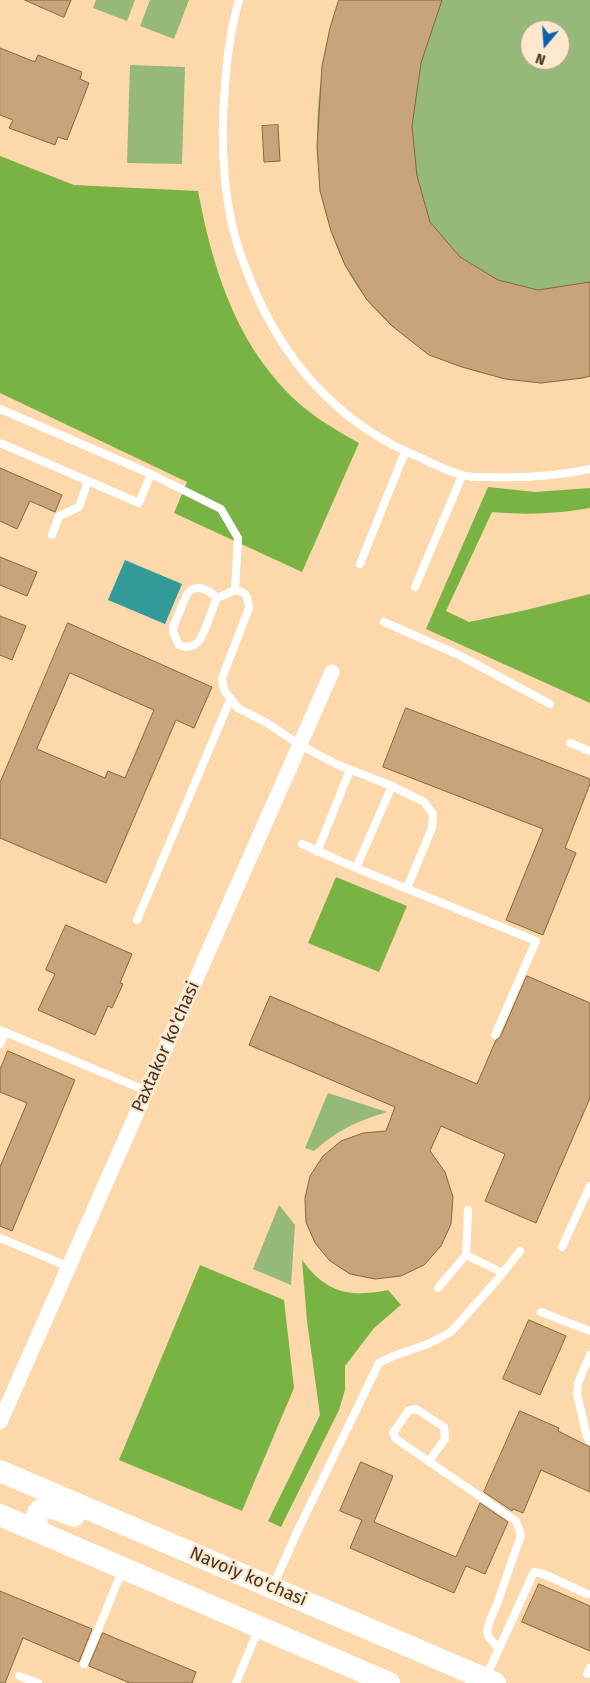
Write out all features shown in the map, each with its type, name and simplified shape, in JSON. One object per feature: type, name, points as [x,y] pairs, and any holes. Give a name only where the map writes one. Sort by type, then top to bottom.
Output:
[{"type":"main road","name":"Navoiy ko'chasi","points":[[0,1471],[490,1681]]},
{"type":"main road","points":[[42,1533],[36,1524],[38,1513],[48,1507],[57,1509],[181,1560],[272,1588]]},
{"type":"main road","points":[[0,1515],[389,1683]]},
{"type":"street","name":"Paxtakor ko'chasi","points":[[0,1422],[332,672]]},
{"type":"lane","points":[[239,0],[226,73],[222,145],[231,222],[254,292],[271,326],[290,356],[313,385],[341,411],[372,434],[405,452],[462,476],[511,478],[562,474],[590,469]]},
{"type":"lane","points":[[0,409],[151,474],[221,509],[238,538],[235,590]]},
{"type":"lane","points":[[0,443],[139,503],[151,474]]},
{"type":"lane","points":[[360,564],[405,452]]},
{"type":"lane","points":[[415,587],[462,476]]},
{"type":"lane","points":[[52,535],[59,516],[80,507],[88,481]]},
{"type":"lane","points":[[217,598],[204,588],[195,588],[187,594],[173,627],[173,632],[179,645],[187,647],[198,642],[217,598],[235,590],[244,592],[249,608],[222,678],[224,690],[230,700],[238,708],[267,723],[300,745],[350,770],[392,786],[424,802],[433,814],[432,828],[407,888]]},
{"type":"lane","points":[[384,622],[459,655],[550,704]]},
{"type":"lane","points":[[137,920],[230,700]]},
{"type":"lane","points":[[570,743],[590,751]]},
{"type":"lane","points":[[317,852],[350,770]]},
{"type":"lane","points":[[356,868],[392,786]]},
{"type":"lane","points":[[302,844],[317,852],[536,941],[494,1035]]},
{"type":"lane","points":[[0,1044],[3,1031],[147,1091]]},
{"type":"lane","points":[[562,1247],[590,1186]]},
{"type":"lane","points":[[438,1288],[466,1255],[468,1210]]},
{"type":"lane","points":[[0,1238],[69,1267]]},
{"type":"lane","points":[[272,1588],[379,1363],[428,1344],[451,1332],[520,1251]]},
{"type":"lane","points":[[466,1255],[503,1273]]},
{"type":"lane","points":[[541,1312],[590,1330]]},
{"type":"lane","points":[[590,1355],[578,1383],[577,1394],[587,1437],[590,1441]]},
{"type":"lane","points":[[429,1461],[445,1439],[444,1427],[418,1410],[408,1411],[394,1433],[396,1439],[516,1521],[521,1535],[487,1631],[488,1636],[499,1648]]},
{"type":"lane","points":[[84,1664],[124,1568]]},
{"type":"lane","points":[[490,1681],[499,1648],[534,1572],[544,1574],[586,1594]]},
{"type":"lane","points":[[236,1683],[260,1627]]},
{"type":"lane","points":[[19,1676],[38,1683]]},
{"type":"green space","points":[[96,0],[135,0],[127,21],[93,8]]},
{"type":"green space","points":[[150,0],[189,0],[174,39],[140,26]]},
{"type":"green space","points":[[339,0],[590,0],[590,376],[553,381],[521,380],[489,375],[460,366],[431,355],[401,333],[368,302],[345,264],[329,223],[320,178],[317,133],[320,87],[328,42]]},
{"type":"green space","points":[[130,65],[185,67],[182,164],[127,163]]},
{"type":"green space","points":[[0,156],[74,185],[198,191],[218,273],[239,324],[253,349],[269,372],[296,401],[322,421],[359,443],[302,572],[174,513],[187,482],[0,393]]},
{"type":"green space","points":[[488,487],[535,492],[590,488],[590,508],[541,513],[492,512],[446,611],[469,622],[590,594],[590,703],[426,629]]},
{"type":"green space","points":[[336,877],[407,906],[379,972],[308,943]]},
{"type":"green space","points":[[328,1093],[387,1112],[348,1127],[314,1151],[305,1148]]},
{"type":"green space","points":[[279,1205],[295,1225],[291,1285],[253,1269]]},
{"type":"green space","points":[[302,1260],[320,1280],[330,1286],[350,1293],[388,1290],[401,1305],[374,1328],[345,1366],[345,1390],[339,1410],[281,1527],[268,1521],[320,1415],[307,1321]]},
{"type":"green space","points":[[200,1265],[284,1300],[294,1388],[242,1511],[119,1460]]},
{"type":"water","points":[[125,560],[182,584],[165,624],[108,600]]},
{"type":"building","points":[[25,0],[71,0],[64,17]]},
{"type":"building","points":[[339,0],[442,0],[421,63],[412,126],[417,176],[430,222],[460,257],[498,280],[538,290],[590,282],[590,376],[541,383],[505,379],[462,367],[429,355],[392,326],[367,300],[345,265],[331,231],[320,191],[317,147],[322,66],[330,28]]},
{"type":"building","points":[[0,48],[35,62],[38,55],[82,72],[80,79],[89,83],[67,140],[58,137],[55,145],[9,128],[13,120],[0,115]]},
{"type":"building","points":[[278,125],[280,161],[264,162],[262,126]]},
{"type":"building","points":[[0,468],[62,495],[55,512],[30,501],[17,529],[0,521]]},
{"type":"building","points":[[0,557],[37,572],[27,596],[0,585]]},
{"type":"building","points":[[0,616],[26,626],[12,660],[0,655]]},
{"type":"building","points":[[68,623],[212,687],[194,728],[176,720],[106,883],[0,838],[0,783]],"holes":[[[70,673],[154,710],[125,778],[108,771],[105,778],[37,749]]]},
{"type":"building","points":[[406,708],[590,779],[590,784],[565,848],[576,853],[543,935],[506,920],[543,829],[383,767]]},
{"type":"building","points":[[66,925],[132,954],[120,983],[123,984],[112,1008],[108,1006],[95,1035],[38,1010],[55,974],[46,970]]},
{"type":"building","points":[[527,976],[590,1003],[590,1098],[536,1223],[485,1201],[505,1154],[441,1126],[430,1151],[445,1172],[453,1197],[451,1224],[441,1246],[424,1265],[401,1276],[375,1279],[350,1274],[330,1261],[315,1243],[306,1222],[305,1198],[310,1176],[323,1156],[341,1141],[363,1133],[386,1131],[395,1107],[249,1045],[270,996],[477,1084]]},
{"type":"building","points":[[8,1051],[75,1080],[12,1231],[0,1226],[0,1167],[27,1103],[0,1092],[0,1070]]},
{"type":"building","points":[[529,1320],[566,1336],[540,1395],[503,1379]]},
{"type":"building","points":[[520,1411],[559,1428],[558,1431],[590,1447],[590,1492],[541,1470],[523,1513],[513,1509],[512,1511],[484,1492]]},
{"type":"building","points":[[361,1462],[393,1476],[374,1522],[456,1557],[480,1503],[508,1522],[485,1574],[466,1566],[454,1593],[350,1548],[362,1520],[340,1511]]},
{"type":"building","points":[[539,1584],[590,1606],[590,1651],[522,1622]]},
{"type":"building","points":[[0,1591],[92,1629],[79,1662],[23,1638],[5,1683],[0,1683]]},
{"type":"building","points":[[103,1633],[196,1672],[192,1683],[130,1683],[89,1666]]}]
